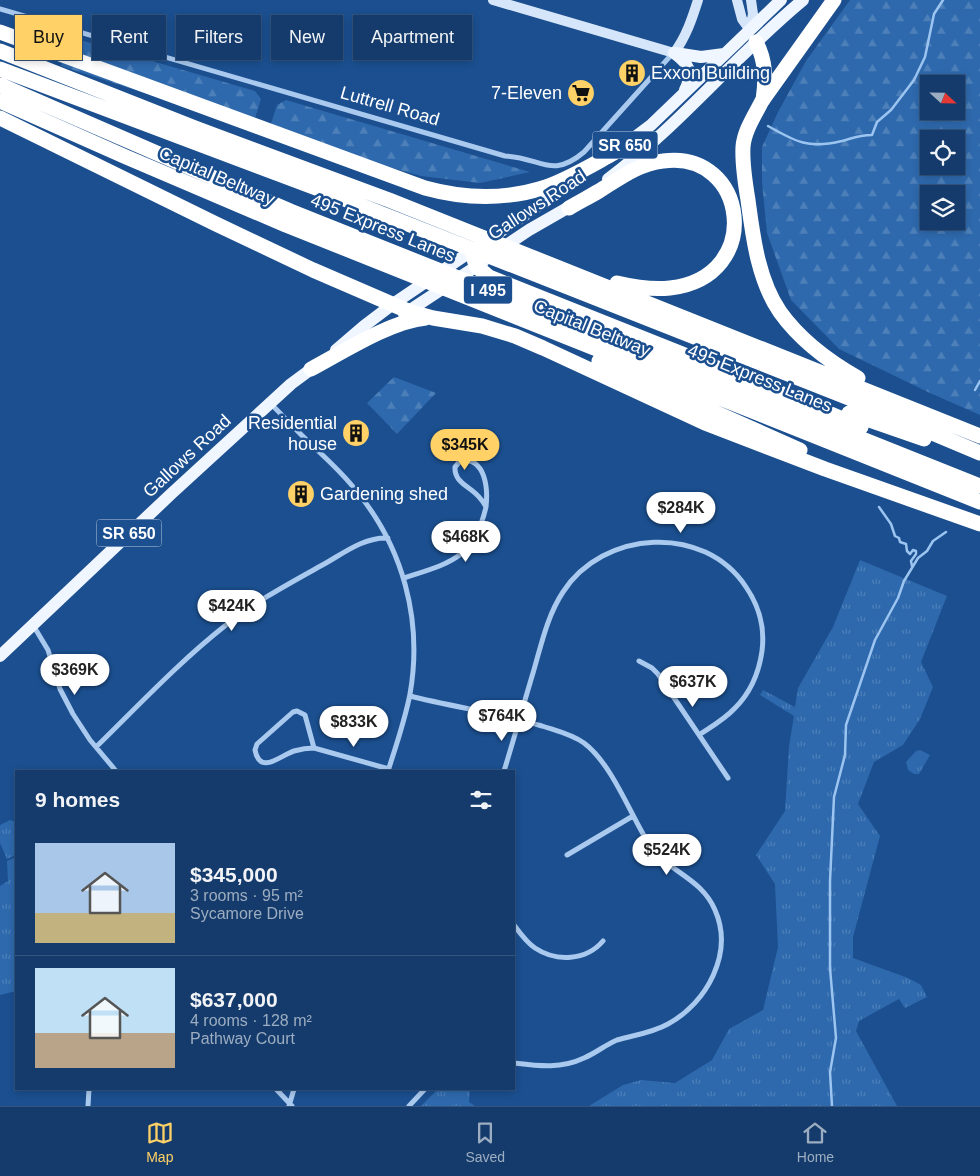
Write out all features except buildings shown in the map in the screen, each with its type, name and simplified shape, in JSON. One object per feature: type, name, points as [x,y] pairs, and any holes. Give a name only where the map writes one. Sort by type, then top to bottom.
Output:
[{"type":"highway","points":[[834,0],[762,102],[745,135],[743,146],[744,172],[756,247],[763,277],[771,296],[789,323],[823,356],[865,382],[923,412]]},
{"type":"highway","points":[[0,32],[445,193],[490,197],[519,194],[546,187],[614,153]]},
{"type":"highway","points":[[753,36],[764,62],[765,73],[762,102]]},
{"type":"highway","name":"Capital Beltway","points":[[0,51],[195,128],[389,200],[980,436]]},
{"type":"highway","name":"495 Express Lanes","points":[[0,69],[333,195],[854,400],[980,453]]},
{"type":"highway","name":"495 Express Lanes","points":[[0,85],[290,211],[980,485]]},
{"type":"highway","name":"Capital Beltway","points":[[0,101],[286,226],[980,502]]},
{"type":"highway","points":[[0,118],[313,270],[393,304],[414,308],[433,318]]},
{"type":"highway","points":[[569,208],[634,169],[651,163],[674,160],[695,164],[713,174],[722,184],[734,210],[734,235],[726,255],[715,268],[697,280],[672,288],[660,288],[586,278]]},
{"type":"highway","points":[[286,226],[923,504]]},
{"type":"highway","points":[[477,259],[493,274],[800,401],[869,431],[980,485]]},
{"type":"highway","points":[[493,274],[837,408],[980,460]]},
{"type":"highway","points":[[311,369],[397,325],[416,319],[433,318],[482,326],[515,336],[543,348],[705,423],[825,469],[980,524]]},
{"type":"main road","name":"Gallows Road","points":[[0,656],[170,494],[270,402],[337,350],[364,326],[407,295],[569,208],[617,172],[660,136],[753,36],[781,0]]},
{"type":"main road","name":"Gallows Road","points":[[337,350],[414,308],[477,259],[514,223],[614,153],[651,124],[724,54],[753,36],[803,0]]},
{"type":"main road","points":[[674,53],[701,57],[724,54]]},
{"type":"main road","points":[[674,53],[684,60],[690,74],[686,88],[680,96]]},
{"type":"street","points":[[493,0],[674,53]]},
{"type":"street","name":"Luttrell Road","points":[[0,9],[406,128],[506,156],[554,167],[568,164],[584,152],[674,53],[682,43],[698,0]]},
{"type":"street","points":[[738,0],[742,19],[753,36]]},
{"type":"street","points":[[751,0],[753,36]]},
{"type":"street","points":[[270,402],[354,486],[377,519],[388,538],[404,578],[412,613],[414,635],[413,674],[410,696],[389,770],[314,748],[294,751],[268,763],[258,759],[255,750],[257,744],[293,712],[297,711],[304,713],[306,717],[314,748]]},
{"type":"street","points":[[404,578],[444,565],[465,551],[478,532],[486,507],[487,486],[482,472],[471,462],[460,460],[455,466],[456,476],[478,496],[486,507]]},
{"type":"street","points":[[96,747],[192,653],[227,624],[283,587],[364,542],[371,539],[388,538]]},
{"type":"street","points":[[504,770],[549,619],[556,604],[570,583],[587,566],[615,550],[642,543],[672,542],[714,556],[733,570],[750,593],[761,621],[763,646],[761,660],[750,688],[729,714],[698,735]]},
{"type":"street","points":[[33,625],[48,650],[60,689],[73,714],[115,770]]},
{"type":"street","points":[[639,661],[652,668],[658,674],[728,778]]},
{"type":"street","points":[[410,696],[520,719],[565,733],[593,751],[606,767],[650,846],[668,865],[698,885],[710,899],[719,920],[720,955],[713,977],[690,1009],[673,1021],[656,1030],[617,1040],[586,1057],[563,1065],[542,1066],[515,1063]]},
{"type":"street","points":[[567,854],[634,816]]},
{"type":"street","points":[[515,926],[530,945],[552,956],[573,957],[584,955],[592,951],[603,941]]},
{"type":"street","points":[[88,1106],[89,1090]]},
{"type":"street","points":[[277,1090],[290,1105]]},
{"type":"street","points":[[290,1105],[294,1090]]},
{"type":"street","points":[[409,1106],[424,1090]]},
{"type":"green space","points":[[850,0],[980,0],[980,415],[839,349],[791,300],[767,233],[762,182],[762,147],[778,112],[806,61]]},
{"type":"green space","points":[[82,41],[92,43],[92,60],[149,60],[255,91],[261,99],[252,128],[61,66],[63,60],[82,60]]},
{"type":"green space","points":[[286,100],[530,172],[480,183],[421,176],[268,133],[277,105]]},
{"type":"green space","points":[[394,377],[436,393],[397,434],[367,403]]},
{"type":"green space","points":[[860,560],[947,596],[921,662],[933,687],[920,719],[903,745],[874,762],[858,804],[880,836],[853,937],[853,958],[908,978],[921,985],[927,997],[905,1008],[899,999],[859,1021],[856,1031],[897,1106],[589,1106],[623,1085],[641,1080],[675,1083],[712,1060],[729,1029],[763,1010],[778,947],[775,884],[756,855],[785,811],[789,746],[794,716],[760,695],[763,690],[795,707],[798,688],[833,627]]},
{"type":"green space","points":[[920,750],[930,755],[919,774],[914,774],[908,770],[906,762],[916,751]]},
{"type":"green space","points":[[10,820],[15,822],[15,855],[7,859],[0,843],[0,825]]},
{"type":"green space","points":[[15,857],[15,991],[0,995],[0,886],[8,881],[7,861]]},
{"type":"green space","points":[[437,1090],[470,1090],[469,1102],[475,1106],[421,1106]]},
{"type":"waterway","points":[[768,126],[795,140],[811,144],[830,143],[872,135],[877,122],[891,110],[914,80],[925,57],[934,14],[943,0]]},
{"type":"waterway","points":[[975,390],[980,381]]},
{"type":"waterway","points":[[879,507],[891,524],[895,536],[899,538],[900,542],[906,544],[907,551],[910,554],[913,550],[916,551],[911,561],[912,566]]},
{"type":"waterway","points":[[832,1106],[830,1072],[836,1038],[830,968],[830,881],[834,797],[845,755],[846,725],[875,640],[898,598],[904,581],[918,558],[927,551],[933,541],[946,532]]},
{"type":"place","name":"Exxon Building","points":[[632,73]]},
{"type":"place","name":"7-Eleven","points":[[581,93]]},
{"type":"place","name":"Residential house","points":[[356,433]]},
{"type":"place","name":"Gardening shed","points":[[301,494]]}]
